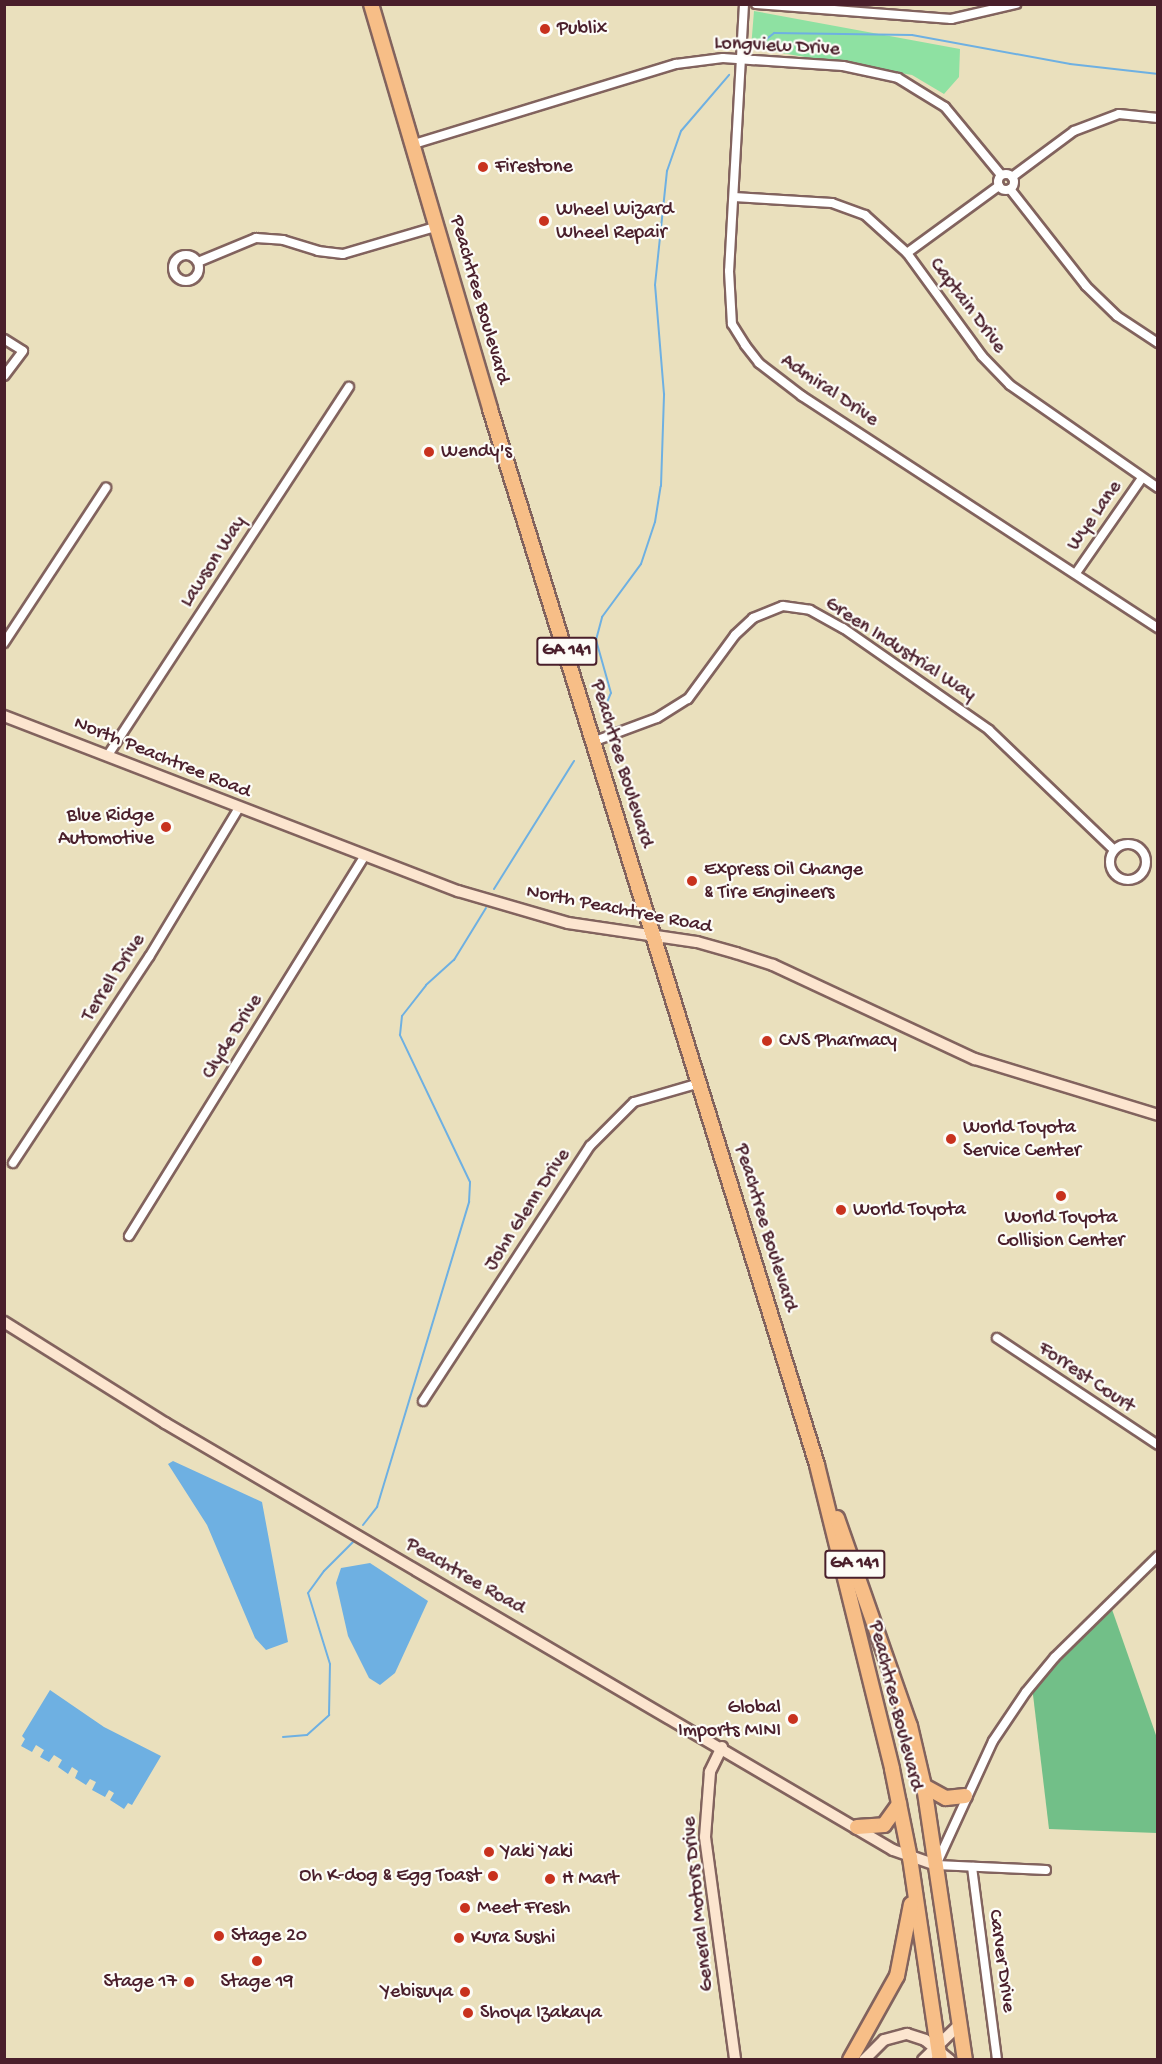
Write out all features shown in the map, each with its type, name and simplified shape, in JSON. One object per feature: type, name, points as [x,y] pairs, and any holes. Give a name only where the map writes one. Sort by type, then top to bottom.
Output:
[{"type":"highway","name":"Peachtree Boulevard","points":[[371,4],[490,409],[596,741],[653,935],[817,1466],[900,1694],[924,1786],[936,1865]]},
{"type":"highway","name":"Peachtree Boulevard","points":[[817,1466],[899,1804],[914,1887]]},
{"type":"highway","points":[[924,1786],[946,1798],[965,1796]]},
{"type":"highway","points":[[856,1827],[884,1825],[899,1804]]},
{"type":"highway","name":"GA 141","points":[[936,1865],[965,2060]]},
{"type":"highway","points":[[850,2060],[897,1976],[914,1887]]},
{"type":"highway","name":"GA 141","points":[[914,1887],[939,2054]]},
{"type":"street","name":"Admiral Drive","points":[[744,4],[729,271],[732,324],[759,363],[802,396],[1158,628]]},
{"type":"street","points":[[756,4],[951,19],[1016,4]]},
{"type":"street","name":"Longview Drive","points":[[414,144],[666,67],[741,59],[843,66],[898,78],[945,107],[1001,176]]},
{"type":"street","points":[[906,253],[999,186],[1001,176],[1012,177],[1074,131],[1119,114],[1158,118]]},
{"type":"street","points":[[1010,189],[1012,177]]},
{"type":"street","points":[[999,186],[1010,189],[1086,286],[1117,315],[1158,344]]},
{"type":"street","name":"Captain Drive","points":[[734,197],[806,200],[849,207],[866,215],[906,253],[982,356],[1010,385],[1158,488]]},
{"type":"street","points":[[198,262],[256,238],[283,240],[343,254],[438,226]]},
{"type":"street","points":[[4,339],[23,351],[4,376]]},
{"type":"street","name":"Lawson Way","points":[[108,755],[349,387]]},
{"type":"street","name":"Wye Lane","points":[[1076,573],[1142,478]]},
{"type":"street","points":[[4,643],[8,627],[106,488]]},
{"type":"street","name":"Green Industrial Way","points":[[596,741],[657,718],[688,699],[735,635],[753,618],[783,606],[810,610],[843,628],[989,729],[1114,850]]},
{"type":"street","name":"North Peachtree Road","points":[[4,716],[239,808],[500,904],[568,923],[697,942],[773,965],[975,1059],[1158,1114]]},
{"type":"street","name":"Terrell Drive","points":[[13,1163],[149,957],[239,808]]},
{"type":"street","points":[[1131,844],[1141,850],[1146,861],[1143,873],[1133,880],[1116,876],[1109,860],[1114,850],[1131,844]]},
{"type":"street","name":"Clyde Drive","points":[[129,1236],[366,856]]},
{"type":"street","name":"John Glenn Drive","points":[[423,1401],[590,1146],[634,1102],[700,1083]]},
{"type":"street","name":"Peachtree Road","points":[[4,1322],[156,1417],[856,1827],[910,1858],[936,1865]]},
{"type":"street","name":"Forrest Court","points":[[996,1338],[1158,1445]]},
{"type":"street","points":[[1046,1870],[936,1865],[965,1796],[993,1741],[1042,1671],[1158,1556]]},
{"type":"street","name":"General Motors Drive","points":[[722,1747],[710,1772],[705,1837],[735,2060]]},
{"type":"street","name":"Carver Drive","points":[[972,1867],[998,2060]]},
{"type":"street","points":[[923,2060],[939,2054],[961,2023]]},
{"type":"street","points":[[864,2060],[875,2046],[897,2036],[916,2036],[950,2060]]},
{"type":"green space","points":[[754,11],[960,49],[959,77],[944,94],[912,75],[751,48]]},
{"type":"green space","points":[[1108,1598],[1157,1738],[1157,1833],[1049,1829],[1031,1678]]},
{"type":"water","points":[[173,1461],[262,1502],[288,1642],[266,1650],[255,1638],[207,1525],[168,1464]]},
{"type":"water","points":[[370,1563],[428,1601],[395,1673],[380,1685],[369,1678],[348,1636],[336,1583],[341,1568]]},
{"type":"water","points":[[50,1690],[104,1727],[161,1756],[132,1805],[128,1803],[124,1809],[110,1800],[114,1793],[109,1790],[105,1797],[92,1790],[96,1782],[90,1779],[86,1785],[75,1778],[78,1771],[72,1767],[68,1774],[58,1767],[62,1760],[54,1755],[49,1762],[40,1757],[44,1750],[36,1745],[32,1752],[21,1746],[25,1739],[22,1736]]},
{"type":"waterway","points":[[760,44],[774,33],[912,35],[1070,64],[1158,74]]},
{"type":"waterway","points":[[605,707],[611,693],[596,640],[602,617],[641,564],[655,522],[661,486],[664,394],[655,285],[667,171],[681,131],[729,75]]},
{"type":"waterway","points":[[494,889],[574,761]]},
{"type":"waterway","points":[[363,1525],[377,1507],[469,1202],[470,1182],[400,1035],[402,1016],[426,985],[454,960],[486,908]]},
{"type":"waterway","points":[[283,1737],[307,1735],[329,1715],[330,1664],[308,1593],[324,1571],[353,1542]]},
{"type":"place","name":"Publix","points":[[545,29]]},
{"type":"place","name":"Firestone","points":[[483,167]]},
{"type":"place","name":"Wheel Wizard Wheel Repair","points":[[544,221]]},
{"type":"place","name":"Wendy's","points":[[429,452]]},
{"type":"place","name":"Blue Ridge Automotive","points":[[166,827]]},
{"type":"place","name":"Express Oil Change & Tire Engineers","points":[[692,881]]},
{"type":"place","name":"CVS Pharmacy","points":[[767,1041]]},
{"type":"place","name":"World Toyota Service Center","points":[[951,1139]]},
{"type":"place","name":"World Toyota Collision Center","points":[[1061,1196]]},
{"type":"place","name":"World Toyota","points":[[841,1210]]},
{"type":"place","name":"Global Imports MINI","points":[[793,1719]]},
{"type":"place","name":"Yaki Yaki","points":[[489,1852]]},
{"type":"place","name":"Oh K-dog & Egg Toast","points":[[493,1876]]},
{"type":"place","name":"H Mart","points":[[550,1879]]},
{"type":"place","name":"Meet Fresh","points":[[465,1908]]},
{"type":"place","name":"Stage 20","points":[[219,1936]]},
{"type":"place","name":"Kura Sushi","points":[[459,1938]]},
{"type":"place","name":"Stage 19","points":[[257,1961]]},
{"type":"place","name":"Stage 17","points":[[189,1982]]},
{"type":"place","name":"Yebisuya","points":[[465,1992]]},
{"type":"place","name":"Shoya Izakaya","points":[[468,2013]]}]
